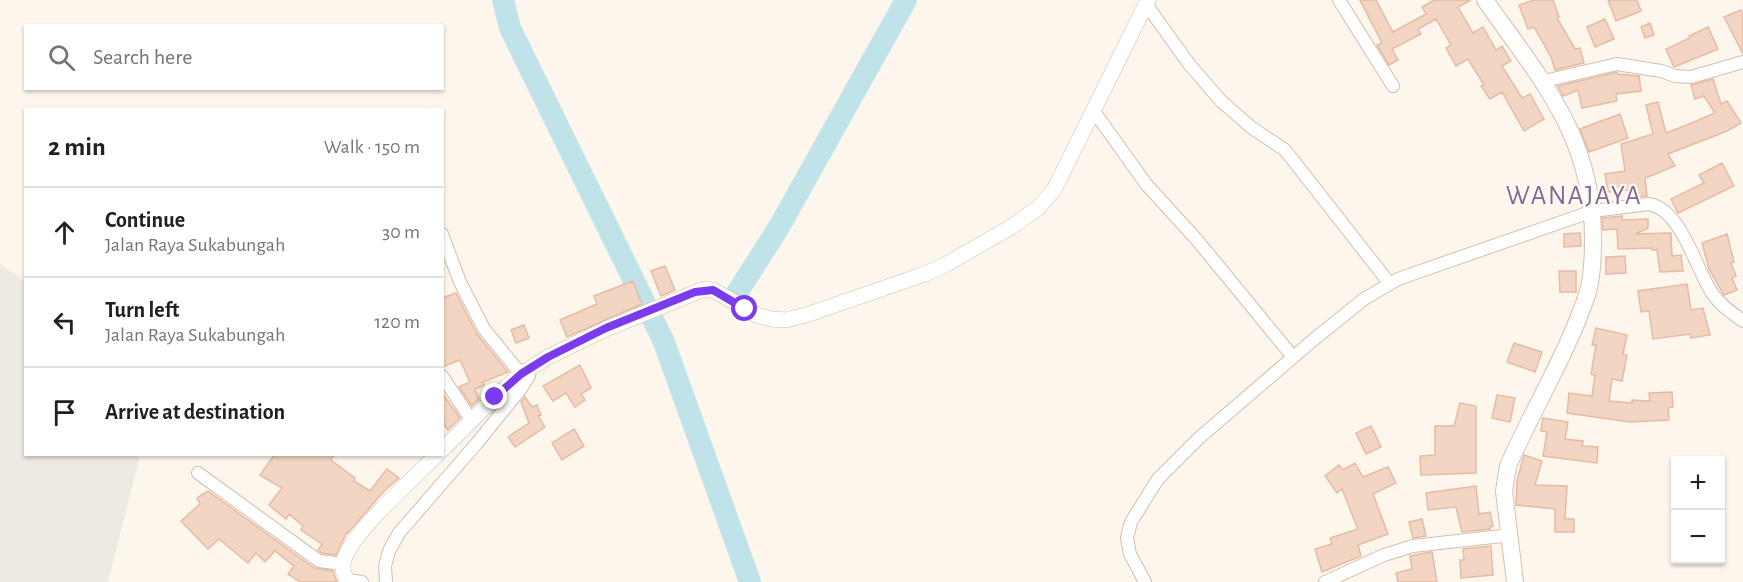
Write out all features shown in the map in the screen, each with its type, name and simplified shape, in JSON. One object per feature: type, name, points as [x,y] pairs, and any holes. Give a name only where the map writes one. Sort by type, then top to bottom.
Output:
[{"type":"main road","points":[[1485,0],[1544,81],[1568,125],[1583,163],[1593,211],[1593,253],[1588,293],[1508,466],[1504,490],[1515,582]]},
{"type":"street","points":[[1339,0],[1393,86]]},
{"type":"street","points":[[444,448],[495,397],[524,372],[548,357],[606,328],[688,294],[704,289],[713,290],[756,315],[786,320],[945,265],[1011,227],[1054,190],[1147,2],[1189,64],[1221,101],[1252,128],[1285,150],[1390,284]]},
{"type":"street","points":[[1544,81],[1617,64],[1691,77],[1743,62]]},
{"type":"street","points":[[1093,110],[1146,184],[1197,240],[1293,357]]},
{"type":"street","points":[[1145,582],[1130,554],[1127,538],[1131,522],[1158,479],[1199,438],[1364,299],[1410,275],[1593,211],[1641,205],[1656,206],[1678,226],[1713,295],[1726,309],[1743,321]]},
{"type":"street","points":[[386,582],[385,566],[389,551],[399,533],[477,443],[529,376],[484,329],[460,282],[444,239]]},
{"type":"street","points":[[444,379],[472,421]]},
{"type":"street","points":[[343,564],[353,542],[436,456]]},
{"type":"street","points":[[198,473],[319,561],[343,564]]},
{"type":"street","points":[[1325,582],[1384,555],[1413,546],[1511,535]]},
{"type":"street","points":[[343,564],[352,581]]},
{"type":"shaded area","points":[[0,264],[24,280],[24,456],[137,456],[139,460],[108,582],[0,582]]},
{"type":"building","points":[[1360,0],[1376,0],[1393,32],[1426,14],[1422,7],[1434,0],[1471,0],[1458,7],[1473,33],[1483,27],[1496,50],[1502,46],[1511,61],[1502,66],[1522,98],[1530,94],[1544,119],[1524,131],[1502,92],[1490,99],[1468,59],[1456,66],[1446,48],[1451,45],[1436,19],[1418,29],[1421,34],[1392,49],[1398,60],[1389,65],[1377,45],[1382,43]]},
{"type":"building","points":[[1534,0],[1553,0],[1559,17],[1557,18],[1575,49],[1580,48],[1584,63],[1555,70],[1551,57],[1534,27],[1528,29],[1519,5]]},
{"type":"building","points":[[1608,0],[1637,0],[1641,11],[1616,21]]},
{"type":"building","points":[[1741,10],[1743,15],[1743,54],[1724,17]]},
{"type":"building","points":[[1605,19],[1614,39],[1595,47],[1587,27]]},
{"type":"building","points":[[1650,23],[1654,35],[1645,38],[1641,27]]},
{"type":"building","points":[[1708,27],[1718,49],[1674,67],[1666,49]]},
{"type":"building","points":[[1617,72],[1639,76],[1641,91],[1616,94],[1617,101],[1582,108],[1578,90],[1563,96],[1558,86]]},
{"type":"building","points":[[1713,79],[1721,104],[1727,101],[1741,123],[1727,131],[1668,154],[1675,166],[1645,178],[1647,196],[1629,198],[1628,190],[1608,192],[1605,174],[1625,171],[1621,144],[1653,134],[1646,105],[1658,102],[1666,133],[1687,125],[1715,113],[1704,96],[1695,99],[1691,85]]},
{"type":"building","points":[[1620,114],[1628,138],[1589,152],[1580,129]]},
{"type":"building","points":[[1722,163],[1734,186],[1678,213],[1671,199],[1704,183],[1699,175]]},
{"type":"building","points":[[1622,216],[1622,220],[1648,219],[1648,228],[1636,234],[1671,233],[1672,256],[1681,255],[1683,271],[1660,272],[1657,250],[1652,250],[1652,248],[1618,249],[1617,229],[1603,230],[1602,218]]},
{"type":"building","points":[[1580,233],[1581,246],[1564,247],[1564,234]]},
{"type":"building","points":[[1727,234],[1734,262],[1731,263],[1736,276],[1732,278],[1737,290],[1724,295],[1709,269],[1702,243]]},
{"type":"building","points":[[1625,256],[1626,273],[1606,274],[1606,257]]},
{"type":"building","points":[[665,266],[675,290],[661,296],[651,271]]},
{"type":"building","points":[[1559,271],[1576,271],[1576,292],[1560,292]]},
{"type":"building","points":[[633,281],[642,304],[567,337],[560,320],[597,304],[594,296]]},
{"type":"building","points":[[1687,284],[1691,310],[1703,308],[1710,335],[1691,338],[1690,334],[1653,339],[1649,311],[1641,312],[1638,291]]},
{"type":"building","points":[[456,293],[477,334],[508,372],[483,382],[484,385],[475,389],[479,399],[472,406],[459,387],[470,382],[460,360],[444,366],[444,297]]},
{"type":"building","points":[[524,325],[529,338],[516,343],[511,330]]},
{"type":"building","points":[[1596,328],[1627,335],[1623,354],[1627,355],[1622,381],[1612,379],[1609,401],[1632,403],[1632,400],[1650,401],[1649,393],[1672,392],[1673,407],[1668,408],[1669,420],[1630,422],[1567,413],[1569,393],[1592,396],[1595,375],[1591,374],[1596,345],[1592,345]]},
{"type":"building","points":[[1514,343],[1542,352],[1535,372],[1507,362]]},
{"type":"building","points":[[580,365],[591,388],[581,394],[585,400],[575,407],[566,393],[553,401],[543,386]]},
{"type":"building","points":[[1497,395],[1515,398],[1510,422],[1492,418]]},
{"type":"building","points":[[444,396],[460,418],[448,430],[444,424]]},
{"type":"building","points":[[525,397],[532,407],[537,405],[541,415],[538,416],[545,427],[515,447],[508,437],[529,423],[521,402]]},
{"type":"building","points":[[1460,403],[1476,406],[1476,473],[1421,475],[1420,456],[1435,455],[1435,426],[1454,426]]},
{"type":"building","points":[[1543,418],[1568,422],[1565,439],[1583,441],[1582,446],[1598,447],[1597,463],[1543,456],[1547,432],[1541,431]]},
{"type":"building","points":[[1371,426],[1381,447],[1366,454],[1356,433]]},
{"type":"building","points":[[574,429],[584,446],[562,460],[552,443]]},
{"type":"building","points":[[1524,455],[1542,461],[1535,485],[1567,486],[1565,519],[1574,519],[1574,532],[1555,532],[1555,509],[1516,505],[1517,480]]},
{"type":"building","points":[[274,456],[333,456],[331,460],[355,478],[354,481],[370,491],[387,469],[399,478],[347,532],[336,555],[322,553],[318,550],[322,544],[301,530],[303,526],[289,514],[286,519],[269,505],[282,488],[260,475]]},
{"type":"building","points":[[1355,463],[1363,477],[1388,467],[1396,483],[1373,494],[1388,534],[1358,545],[1361,556],[1322,572],[1315,549],[1332,544],[1330,538],[1358,529],[1342,489],[1337,493],[1325,476],[1339,465],[1343,470]]},
{"type":"building","points":[[1476,486],[1479,514],[1490,512],[1493,526],[1490,529],[1462,532],[1456,507],[1428,510],[1426,493]]},
{"type":"building","points":[[208,491],[314,568],[333,571],[337,582],[300,582],[288,574],[294,566],[275,551],[265,562],[256,553],[248,563],[219,539],[208,549],[181,521],[200,504],[197,498]]},
{"type":"building","points":[[1422,519],[1426,536],[1413,538],[1409,522]]},
{"type":"building","points":[[1491,546],[1493,575],[1461,578],[1460,560],[1464,560],[1463,549]]},
{"type":"building","points":[[1432,552],[1437,582],[1398,582],[1396,573],[1412,569],[1410,556]]},
{"type":"waterway","points":[[503,0],[510,28],[664,342],[750,582]]},
{"type":"waterway","points":[[737,293],[779,227],[906,0]]},
{"type":"district","name":"WANAJAYA","points":[[1574,195]]},
{"type":"route","points":[[495,397],[521,374],[548,357],[606,328],[695,292],[704,289],[713,290],[745,309]]}]
